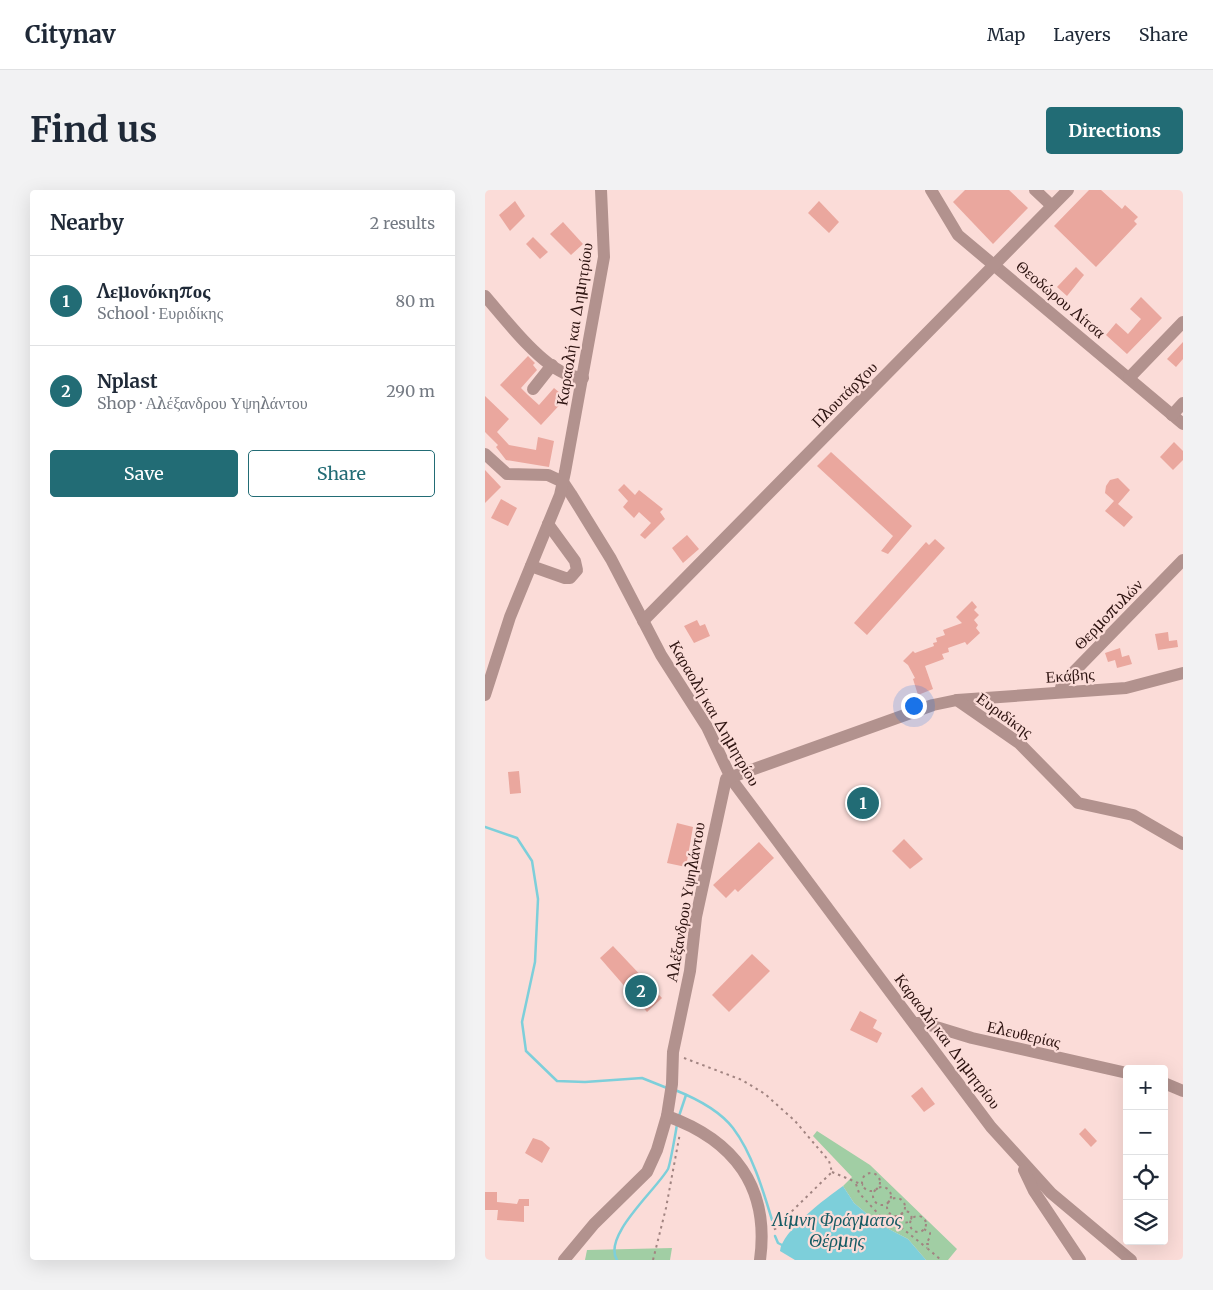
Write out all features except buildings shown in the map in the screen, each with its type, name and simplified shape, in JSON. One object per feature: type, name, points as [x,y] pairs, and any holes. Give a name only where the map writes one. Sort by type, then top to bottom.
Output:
[{"type":"street","name":"Καραολή και Δημητρίου","points":[[601,190],[604,257],[563,482],[611,559],[643,621],[707,728],[730,776],[915,1023],[971,1102],[1015,1155],[1051,1193],[1131,1260]]},
{"type":"street","name":"Θεοδώρου Λίτσα","points":[[931,190],[958,235],[995,264],[1183,424]]},
{"type":"street","points":[[1035,190],[1051,206]]},
{"type":"street","name":"Πλουτάρχου","points":[[643,621],[1068,190]]},
{"type":"street","points":[[485,296],[516,332],[552,365],[565,374],[583,378]]},
{"type":"street","points":[[1129,378],[1183,322]]},
{"type":"street","points":[[533,389],[552,365]]},
{"type":"street","points":[[1172,414],[1183,403]]},
{"type":"street","points":[[485,454],[507,474],[543,474],[563,482],[504,636],[485,695]]},
{"type":"street","points":[[531,566],[565,578],[570,578],[577,570],[575,561],[547,524]]},
{"type":"street","name":"Θερμοπυλών","points":[[1060,692],[1062,684],[1183,560]]},
{"type":"street","name":"Εκάβης","points":[[957,700],[1126,688],[1183,673]]},
{"type":"street","name":"Ευριδίκης","points":[[730,776],[933,705],[957,700],[1019,743],[1079,803],[1133,816],[1183,844]]},
{"type":"street","name":"Αλέξανδρου Υψηλάντου","points":[[564,1260],[594,1224],[647,1172],[657,1150],[667,1116],[671,1090],[673,1052],[690,971],[696,916],[720,800],[726,779],[730,776]]},
{"type":"street","name":"Ελευθερίας","points":[[915,1023],[923,1023],[981,1040],[1123,1072]]},
{"type":"street","points":[[1168,1084],[1183,1090]]},
{"type":"street","points":[[667,1116],[682,1122],[714,1141],[736,1159],[747,1176],[770,1230],[760,1260]]},
{"type":"street","points":[[1015,1155],[1034,1191],[1080,1260]]},
{"type":"path","points":[[673,1052],[701,1066],[742,1080],[765,1094],[799,1126],[829,1161],[832,1172]]},
{"type":"path","points":[[653,1260],[666,1208],[682,1122]]},
{"type":"path","points":[[832,1172],[843,1175],[869,1190],[883,1187],[889,1190],[891,1196],[887,1210],[896,1216],[909,1213],[910,1226],[913,1230],[917,1232],[924,1229]]},
{"type":"path","points":[[770,1230],[832,1172]]},
{"type":"path","points":[[863,1186],[863,1177],[871,1173],[878,1177],[880,1183],[873,1195],[876,1203],[881,1205],[897,1198],[905,1206],[903,1222],[917,1216],[922,1218],[926,1224],[924,1229]]},
{"type":"path","points":[[856,1184],[859,1194],[884,1220],[898,1225],[941,1260]]},
{"type":"path","points":[[924,1229],[930,1233],[926,1244],[928,1244],[927,1248]]},
{"type":"green space","points":[[817,1131],[870,1165],[957,1249],[948,1260],[926,1260],[908,1239],[879,1224],[854,1203],[843,1186],[852,1177],[813,1136]]},
{"type":"green space","points":[[672,1248],[670,1260],[585,1260],[587,1250]]},
{"type":"water","name":"Λίμνη Φράγματος Θέρμης","points":[[843,1186],[854,1203],[879,1224],[908,1239],[926,1260],[795,1260],[780,1251],[788,1234],[796,1225]]},
{"type":"waterway","points":[[485,827],[517,838],[532,861],[538,899],[535,962],[522,1022],[526,1051],[557,1081],[585,1082],[642,1078],[667,1088]]},
{"type":"waterway","points":[[675,1090],[714,1110],[733,1128],[751,1160],[761,1184],[772,1220]]},
{"type":"waterway","points":[[679,1116],[686,1095]]},
{"type":"waterway","points":[[617,1260],[614,1250],[623,1226],[668,1169],[677,1124]]},
{"type":"waterway","points":[[775,1236],[778,1243],[782,1245]]},
{"type":"place","name":"Λεμονόκηπος","points":[[863,803]]},
{"type":"place","name":"Nplast","points":[[641,991]]}]
